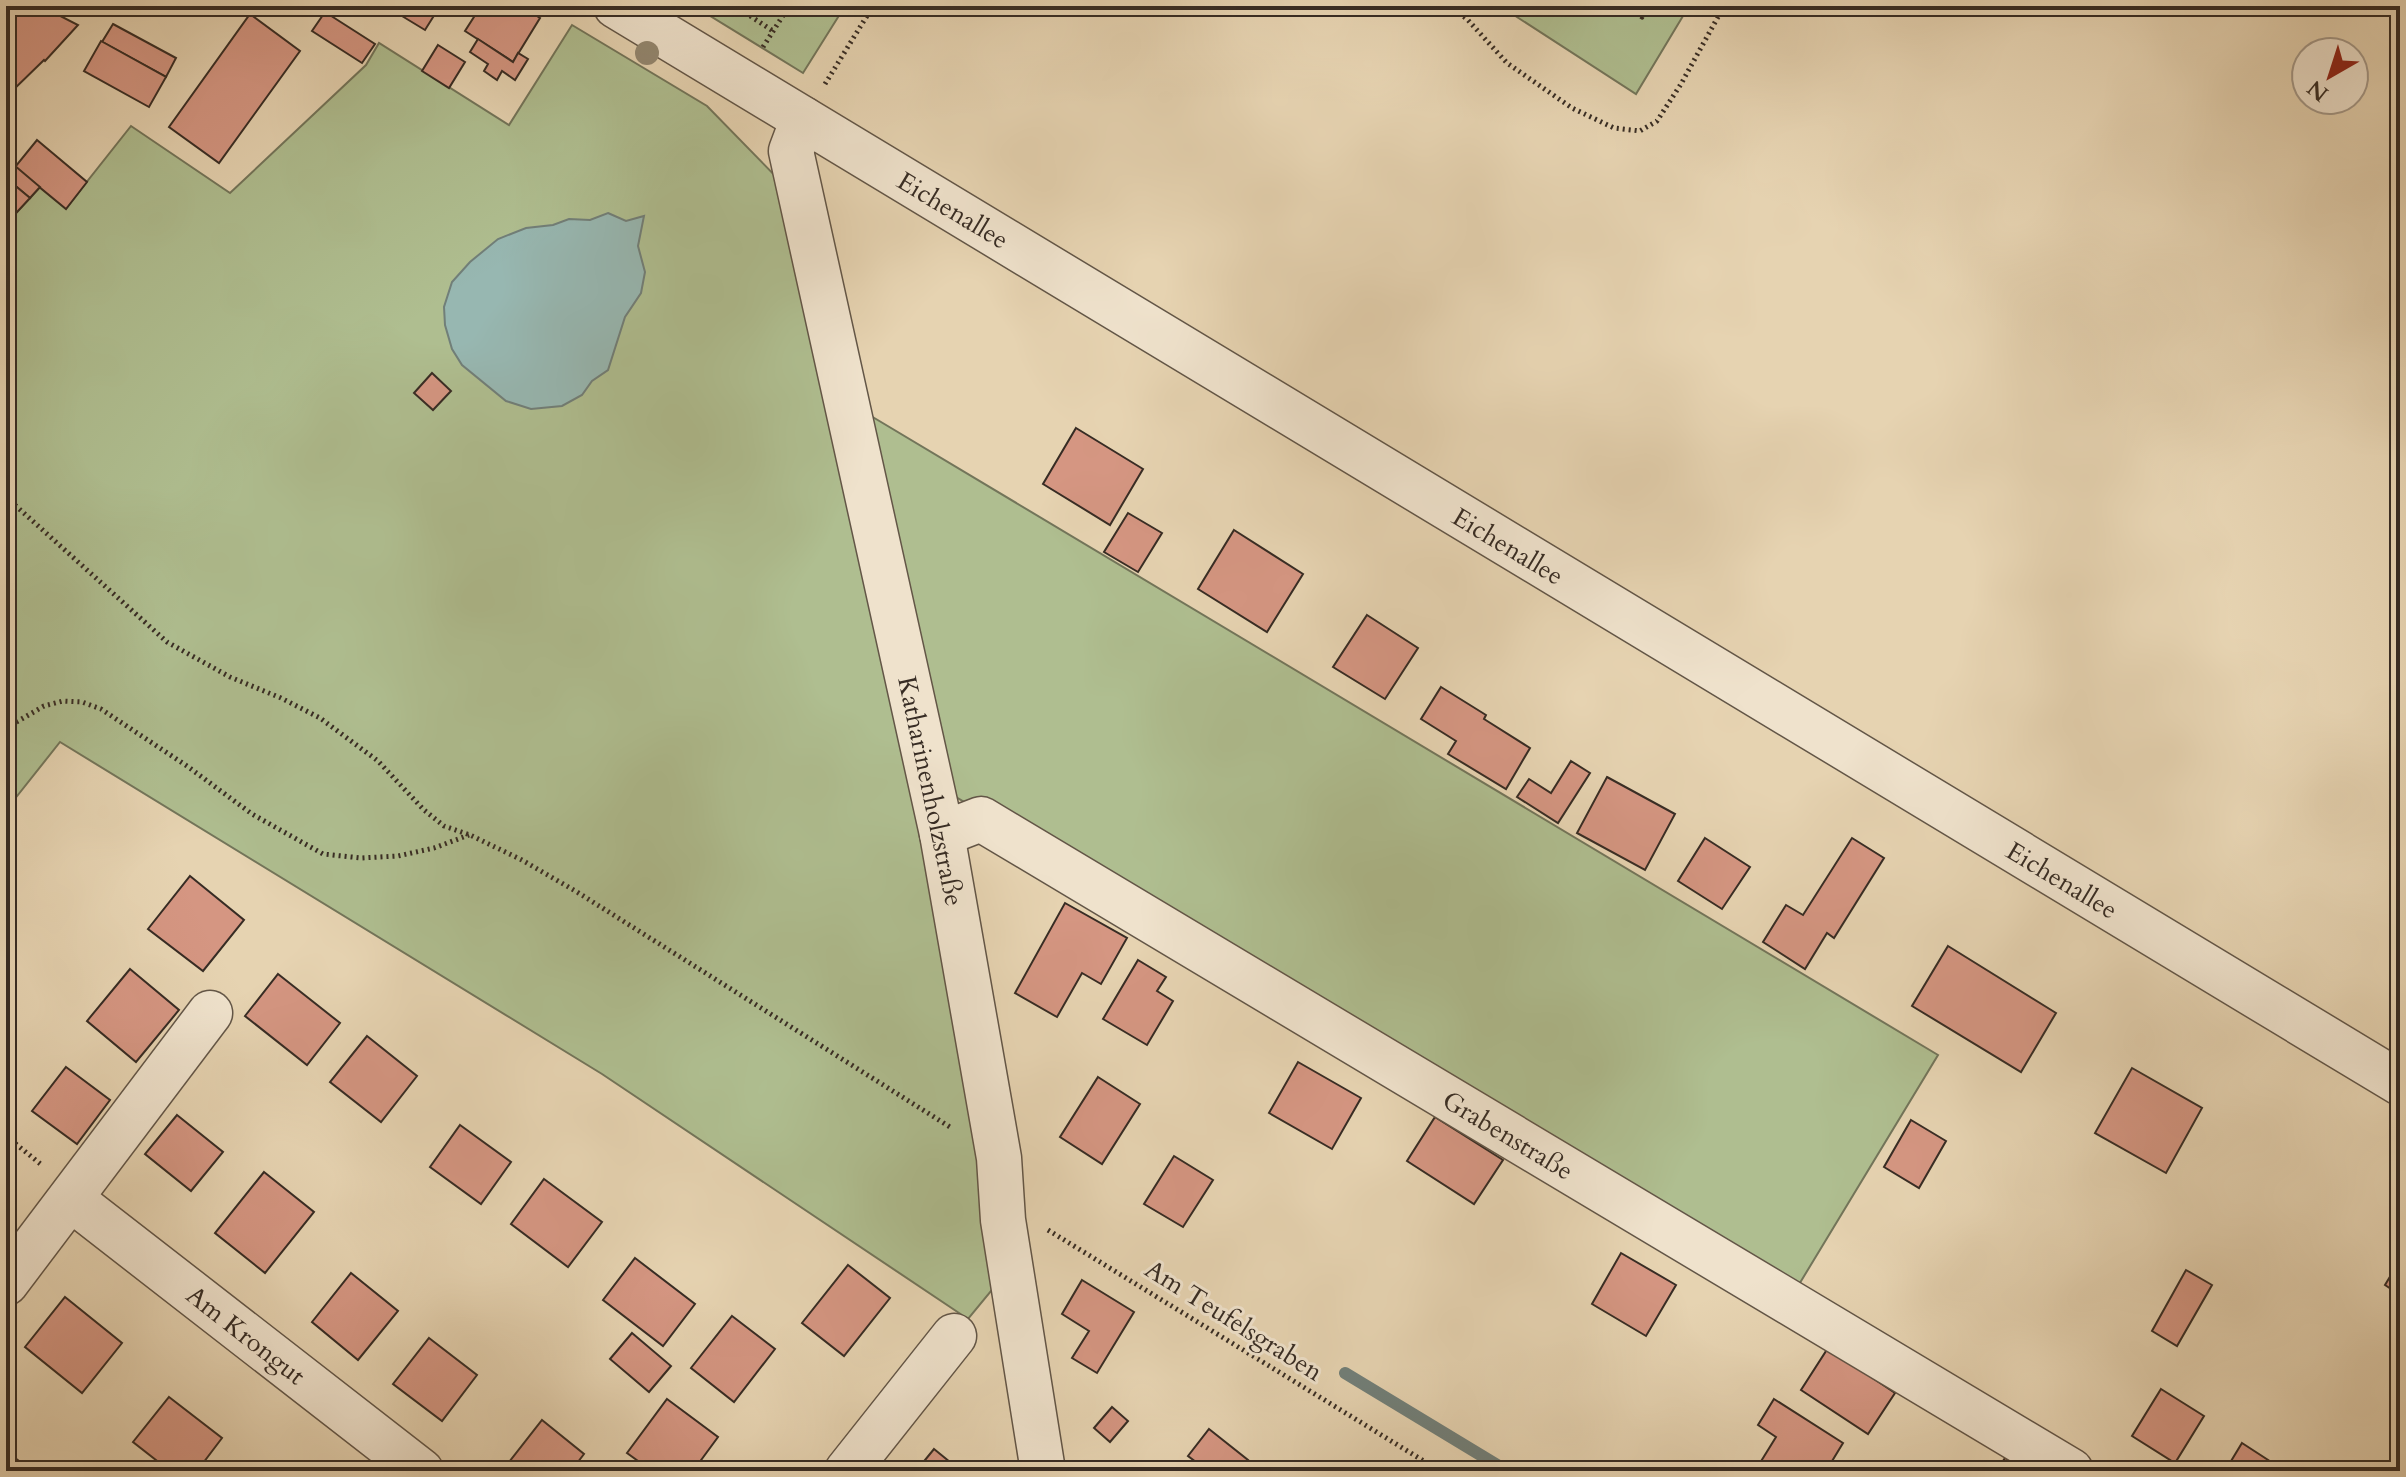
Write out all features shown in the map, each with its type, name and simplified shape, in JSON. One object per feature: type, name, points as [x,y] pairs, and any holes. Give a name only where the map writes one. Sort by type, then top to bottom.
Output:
[{"type":"street","name":"Eichenallee","points":[[616,6],[2400,1083]]},
{"type":"street","name":"Katharinenholzstraße","points":[[803,119],[791,151],[942,834],[999,1158],[1003,1220],[1043,1471]]},
{"type":"street","name":"Grabenstraße","points":[[942,834],[981,819],[2071,1471]]},
{"type":"street","points":[[6,1283],[210,1013]]},
{"type":"street","name":"Am Krongut","points":[[71,1199],[421,1471]]},
{"type":"street","points":[[847,1471],[954,1336]]},
{"type":"path","points":[[735,6],[773,31]]},
{"type":"path","points":[[803,119],[873,6]]},
{"type":"path","points":[[1449,6],[1467,19],[1507,63],[1572,108],[1614,128],[1640,131],[1657,121],[1724,6]]},
{"type":"path","points":[[1626,6],[1642,17],[1649,6]]},
{"type":"path","points":[[6,497],[167,642],[230,677],[320,718],[378,761],[424,810],[444,826],[522,860],[577,892],[999,1158]]},
{"type":"path","points":[[6,728],[44,706],[63,701],[82,702],[101,709],[252,814],[323,854],[361,858],[398,856],[470,835]]},
{"type":"path","name":"Am Teufelsgraben","points":[[1003,1220],[1027,1216],[1440,1471]]},
{"type":"green space","points":[[694,6],[845,6],[803,73]]},
{"type":"green space","points":[[1500,6],[1689,6],[1636,94]]},
{"type":"green space","points":[[572,25],[707,106],[788,189],[985,1128],[978,1176],[996,1285],[968,1319],[602,1074],[60,742],[6,810],[6,224],[40,187],[66,208],[131,126],[230,193],[366,65],[379,43],[509,125]]},
{"type":"green space","points":[[871,416],[1938,1055],[1792,1296],[951,794]]},
{"type":"water","points":[[608,213],[626,221],[644,216],[638,246],[645,272],[641,293],[625,317],[608,370],[592,381],[582,395],[562,406],[531,409],[506,401],[462,365],[452,349],[444,307],[452,282],[498,239],[526,228],[553,225],[569,219],[590,220]]},
{"type":"building","points":[[6,6],[41,6],[78,25],[6,97]]},
{"type":"building","points":[[401,6],[440,6],[425,30],[397,13]]},
{"type":"building","points":[[481,6],[521,6],[540,18],[513,62],[465,31]]},
{"type":"building","points":[[325,12],[375,44],[362,63],[312,31]]},
{"type":"building","points":[[250,14],[300,51],[219,163],[169,127]]},
{"type":"building","points":[[113,24],[176,58],[166,77],[102,42]]},
{"type":"building","points":[[478,39],[513,62],[518,53],[528,59],[515,80],[502,71],[497,80],[484,71],[488,64],[470,52]]},
{"type":"building","points":[[101,41],[166,77],[149,107],[84,71]]},
{"type":"building","points":[[438,45],[465,62],[449,88],[422,71]]},
{"type":"building","points":[[37,140],[87,182],[66,209],[15,167]]},
{"type":"building","points":[[14,165],[40,187],[30,198],[6,178],[6,173]]},
{"type":"building","points":[[6,178],[30,198],[6,224]]},
{"type":"building","points":[[432,373],[451,391],[433,410],[414,393]]},
{"type":"building","points":[[1076,428],[1143,469],[1110,525],[1043,484]]},
{"type":"building","points":[[1128,513],[1162,533],[1138,572],[1104,552]]},
{"type":"building","points":[[1234,530],[1303,574],[1267,632],[1198,589]]},
{"type":"building","points":[[1367,615],[1418,648],[1385,699],[1333,667]]},
{"type":"building","points":[[1441,687],[1530,748],[1506,789],[1448,754],[1456,741],[1421,719]]},
{"type":"building","points":[[1571,761],[1590,773],[1558,823],[1517,797],[1529,779],[1551,793]]},
{"type":"building","points":[[1607,777],[1675,814],[1645,870],[1577,833]]},
{"type":"building","points":[[1705,838],[1750,867],[1722,909],[1678,881]]},
{"type":"building","points":[[1852,838],[1884,858],[1834,938],[1827,933],[1805,969],[1763,942],[1786,905],[1803,915]]},
{"type":"building","points":[[190,876],[244,920],[203,971],[148,929]]},
{"type":"building","points":[[1065,903],[1127,938],[1101,984],[1082,973],[1057,1017],[1015,993]]},
{"type":"building","points":[[1948,946],[2056,1013],[2021,1072],[1912,1006]]},
{"type":"building","points":[[1138,960],[1166,977],[1157,991],[1173,1001],[1147,1045],[1103,1019]]},
{"type":"building","points":[[130,969],[179,1010],[136,1062],[87,1021]]},
{"type":"building","points":[[278,974],[340,1023],[307,1065],[245,1016]]},
{"type":"building","points":[[367,1036],[417,1076],[381,1122],[330,1082]]},
{"type":"building","points":[[1298,1062],[1361,1098],[1332,1149],[1269,1113]]},
{"type":"building","points":[[66,1067],[110,1100],[77,1144],[32,1111]]},
{"type":"building","points":[[2132,1068],[2202,1108],[2166,1173],[2095,1133]]},
{"type":"building","points":[[1098,1077],[1140,1104],[1102,1164],[1060,1137]]},
{"type":"building","points":[[177,1115],[223,1152],[191,1191],[145,1154]]},
{"type":"building","points":[[1435,1117],[1503,1160],[1474,1204],[1407,1161]]},
{"type":"building","points":[[1911,1120],[1946,1141],[1919,1188],[1884,1167]]},
{"type":"building","points":[[460,1125],[511,1162],[481,1204],[430,1167]]},
{"type":"building","points":[[1174,1156],[1213,1180],[1183,1227],[1144,1204]]},
{"type":"building","points":[[264,1172],[314,1212],[265,1273],[215,1233]]},
{"type":"building","points":[[544,1179],[602,1222],[568,1267],[511,1224]]},
{"type":"building","points":[[6,1184],[15,1191],[6,1203]]},
{"type":"building","points":[[1621,1253],[1676,1285],[1646,1336],[1592,1304]]},
{"type":"building","points":[[635,1258],[695,1304],[663,1346],[603,1300]]},
{"type":"building","points":[[2400,1260],[2400,1295],[2385,1285]]},
{"type":"building","points":[[848,1265],[890,1298],[844,1356],[802,1323]]},
{"type":"building","points":[[2186,1270],[2212,1285],[2177,1346],[2152,1331]]},
{"type":"building","points":[[351,1273],[398,1311],[358,1360],[312,1322]]},
{"type":"building","points":[[1082,1280],[1134,1312],[1097,1373],[1072,1358],[1089,1331],[1062,1314]]},
{"type":"building","points":[[65,1297],[122,1343],[82,1393],[25,1347]]},
{"type":"building","points":[[732,1316],[775,1349],[734,1402],[691,1368]]},
{"type":"building","points":[[632,1333],[671,1366],[649,1392],[610,1359]]},
{"type":"building","points":[[429,1338],[477,1375],[442,1421],[393,1384]]},
{"type":"building","points":[[1828,1348],[1895,1393],[1868,1434],[1801,1390]]},
{"type":"building","points":[[2161,1389],[2204,1416],[2175,1463],[2132,1436]]},
{"type":"building","points":[[169,1397],[222,1438],[197,1471],[170,1471],[133,1442]]},
{"type":"building","points":[[667,1399],[718,1437],[693,1471],[652,1471],[627,1453]]},
{"type":"building","points":[[1774,1399],[1843,1443],[1826,1471],[1755,1471],[1776,1437],[1758,1425]]},
{"type":"building","points":[[1112,1407],[1128,1421],[1110,1442],[1094,1428]]},
{"type":"building","points":[[542,1420],[584,1454],[571,1471],[502,1471]]},
{"type":"building","points":[[1209,1429],[1248,1460],[1240,1471],[1208,1471],[1188,1456]]},
{"type":"building","points":[[2242,1443],[2285,1471],[2225,1471]]},
{"type":"building","points":[[934,1449],[961,1471],[916,1471]]},
{"type":"building","points":[[6,1451],[32,1471],[6,1471]]},
{"type":"building","points":[[2005,1458],[2027,1471],[1996,1471]]},
{"type":"waterway","points":[[1345,1373],[1507,1471]]}]
